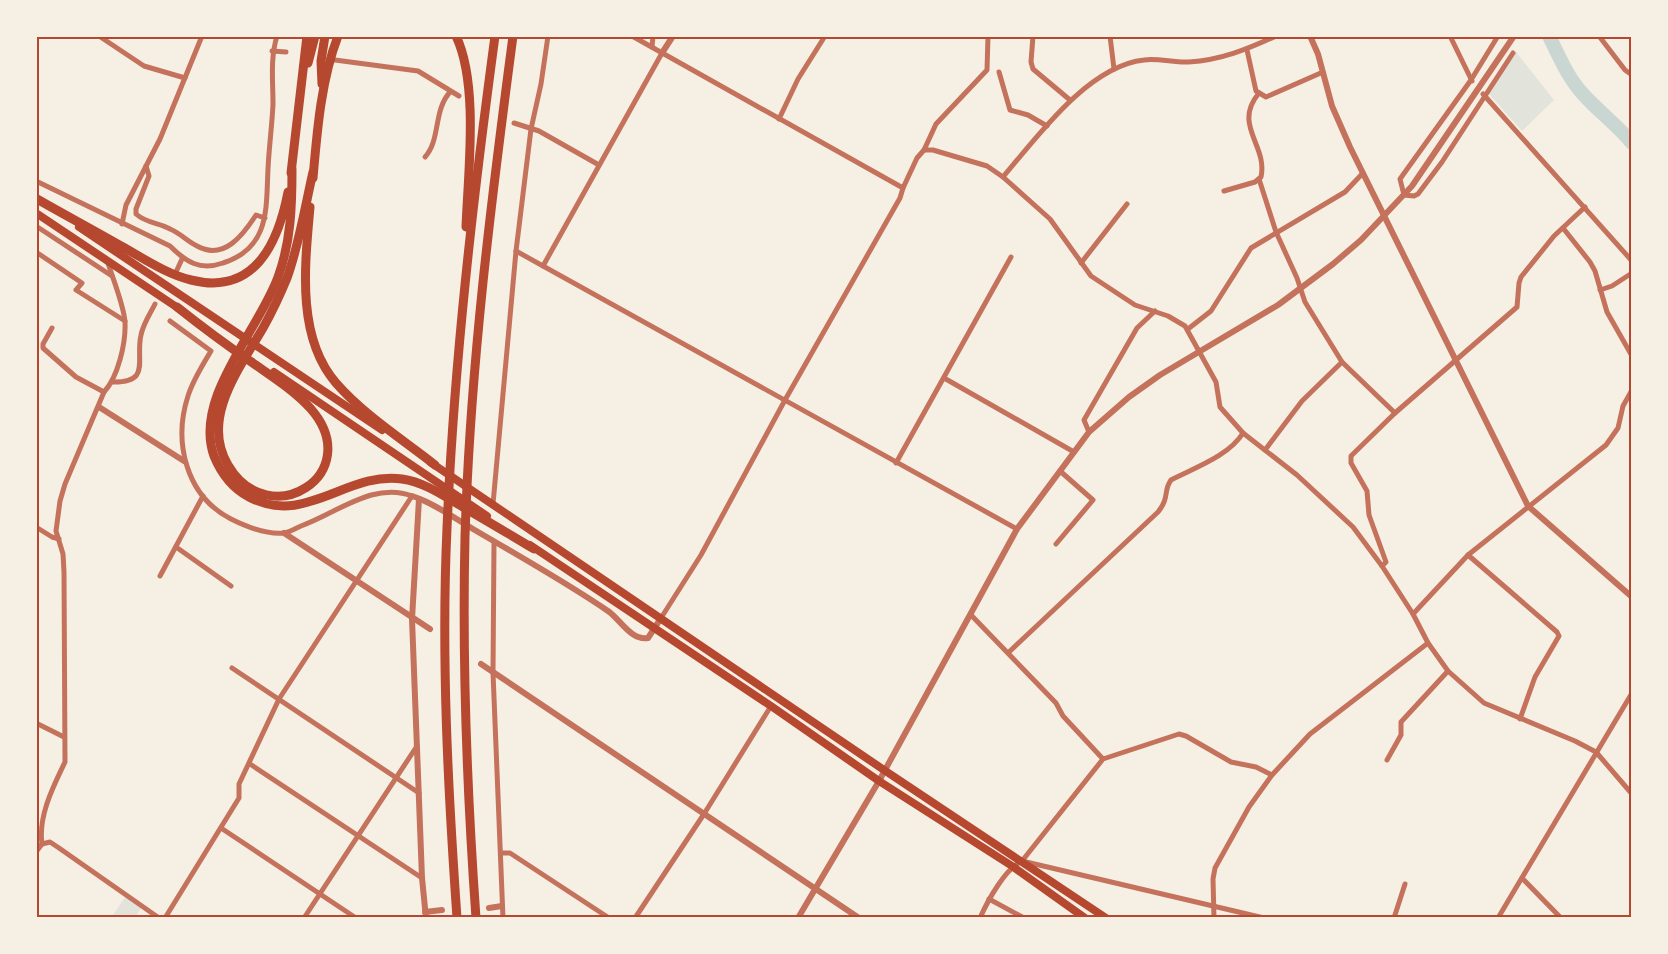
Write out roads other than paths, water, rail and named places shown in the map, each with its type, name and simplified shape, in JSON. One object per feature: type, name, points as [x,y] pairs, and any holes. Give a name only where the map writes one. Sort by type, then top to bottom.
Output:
[{"type":"highway","points":[[37,198],[172,273],[189,280],[214,283],[239,276],[261,261],[269,251],[282,218],[292,169],[307,36]]},
{"type":"highway","points":[[301,97],[315,36]]},
{"type":"highway","points":[[322,101],[321,61],[325,36]]},
{"type":"highway","points":[[338,36],[322,101],[313,172],[306,289],[310,326],[326,370],[348,396],[435,465]]},
{"type":"highway","points":[[456,36],[465,58],[470,93],[462,316]]},
{"type":"highway","points":[[457,918],[447,736],[447,530],[462,316],[495,36]]},
{"type":"highway","points":[[476,918],[466,738],[464,635],[468,466],[480,319],[501,129],[515,36]]},
{"type":"highway","points":[[261,323],[279,275],[288,240],[292,209],[292,169]]},
{"type":"highway","points":[[313,172],[288,276],[214,402],[210,435],[213,453],[223,473],[230,483],[246,495],[270,504],[294,506],[371,480],[402,479],[433,490],[534,549]]},
{"type":"highway","points":[[177,307],[298,397],[316,416],[326,435],[327,460],[316,481],[306,489],[284,497],[262,494],[240,480],[225,460],[219,436],[220,416],[235,367]]},
{"type":"main road","points":[[37,198],[1106,918]]},
{"type":"main road","points":[[36,213],[771,706],[879,781],[1011,866],[1085,918]]},
{"type":"street","points":[[99,36],[144,66],[185,78]]},
{"type":"street","points":[[122,224],[126,205],[160,139],[202,36]]},
{"type":"street","points":[[36,181],[170,246],[182,259],[192,264],[208,266],[236,259],[248,249],[263,225],[267,208],[273,106],[272,51],[277,36]]},
{"type":"street","points":[[493,504],[516,251],[531,129],[548,36]]},
{"type":"street","points":[[632,36],[903,188]]},
{"type":"street","points":[[652,47],[653,36]]},
{"type":"street","points":[[543,266],[673,36]]},
{"type":"street","points":[[779,119],[798,79],[825,36]]},
{"type":"street","points":[[170,321],[211,351],[194,381],[184,412],[181,426],[184,461],[197,489],[226,516],[246,526],[284,533],[309,524],[377,492],[392,491],[416,497],[568,584],[611,613],[630,633],[643,639],[648,638],[701,555],[785,400],[900,198],[916,158],[924,150],[936,124],[987,70],[988,36]]},
{"type":"street","points":[[1033,36],[1031,62],[1033,69],[1070,100]]},
{"type":"street","points":[[1110,36],[1114,69]]},
{"type":"street","points":[[1003,177],[1070,100],[1114,69],[1144,60],[1188,62],[1209,59],[1247,50],[1276,36]]},
{"type":"street","points":[[1310,36],[1318,54],[1332,106],[1363,173],[1528,506],[1632,597]]},
{"type":"street","points":[[1450,36],[1472,81]]},
{"type":"street","points":[[1404,195],[1400,179],[1472,81],[1498,36]]},
{"type":"street","points":[[798,918],[879,781],[1017,530],[1089,432],[1160,375],[1278,305],[1333,264],[1404,195],[1443,143],[1514,36]]},
{"type":"street","points":[[1599,36],[1625,70],[1632,75]]},
{"type":"street","points":[[1247,50],[1256,91],[1266,97],[1323,72]]},
{"type":"street","points":[[272,51],[286,52]]},
{"type":"street","points":[[1404,195],[1418,194],[1442,162],[1513,53]]},
{"type":"street","points":[[335,60],[418,71],[459,96]]},
{"type":"street","points":[[999,72],[1010,110],[1028,115],[1047,126]]},
{"type":"street","points":[[425,157],[432,149],[442,100],[450,92]]},
{"type":"street","points":[[1224,191],[1255,182],[1261,177],[1262,162],[1250,130],[1248,114],[1258,93]]},
{"type":"street","points":[[1484,95],[1632,261]]},
{"type":"street","points":[[514,123],[539,131],[599,165]]},
{"type":"street","points":[[924,150],[933,150],[987,166],[1003,177],[1050,219],[1064,235],[1091,276],[1134,305],[1171,317],[1188,329],[1216,382],[1220,407],[1243,433],[1297,475],[1353,527],[1382,566],[1413,614],[1428,644],[1448,671],[1484,703],[1596,752],[1632,794]]},
{"type":"street","points":[[146,166],[149,176],[136,214],[140,218],[168,227],[198,247],[210,251],[225,248],[242,236],[256,215],[265,218]]},
{"type":"street","points":[[1188,329],[1211,311],[1251,248],[1345,192],[1363,173]]},
{"type":"street","points":[[1259,178],[1276,232],[1305,302],[1342,362],[1395,413]]},
{"type":"street","points":[[1081,263],[1127,204]]},
{"type":"street","points":[[1382,566],[1386,562],[1386,557],[1377,541],[1369,515],[1367,491],[1350,459],[1395,413],[1517,307],[1521,277],[1554,236],[1585,207]]},
{"type":"street","points":[[36,226],[112,276]]},
{"type":"street","points":[[1563,228],[1590,262],[1606,312],[1632,356]]},
{"type":"street","points":[[516,251],[1017,530]]},
{"type":"street","points":[[36,252],[82,284],[76,290],[125,321]]},
{"type":"street","points":[[897,463],[1011,257]]},
{"type":"street","points":[[176,272],[182,259]]},
{"type":"street","points":[[36,852],[42,844],[40,826],[52,789],[65,762],[64,572],[63,554],[56,522],[65,484],[104,392],[112,382],[121,354],[125,321],[108,261]]},
{"type":"street","points":[[1600,290],[1612,286],[1632,273]]},
{"type":"street","points":[[112,382],[124,383],[139,374],[141,334],[155,304]]},
{"type":"street","points":[[1089,432],[1084,420],[1137,328],[1155,311]]},
{"type":"street","points":[[52,328],[43,348],[76,378],[104,392]]},
{"type":"street","points":[[1265,450],[1297,406],[1342,362]]},
{"type":"street","points":[[944,378],[1074,452]]},
{"type":"street","points":[[1413,614],[1468,555],[1606,445],[1618,428],[1623,406],[1632,390]]},
{"type":"street","points":[[99,407],[184,461]]},
{"type":"street","points":[[1009,652],[1158,512],[1165,503],[1166,486],[1171,480],[1238,442],[1243,433]]},
{"type":"street","points":[[1056,544],[1093,500],[1060,471]]},
{"type":"street","points":[[160,576],[203,496]]},
{"type":"street","points":[[165,918],[239,798],[239,784],[279,699],[356,581],[416,497]]},
{"type":"street","points":[[416,497],[412,619],[422,878],[426,915],[442,910]]},
{"type":"street","points":[[36,527],[51,537],[59,538]]},
{"type":"street","points":[[284,533],[430,629]]},
{"type":"street","points":[[494,542],[493,673],[503,918]]},
{"type":"street","points":[[176,547],[231,586]]},
{"type":"street","points":[[1468,555],[1559,636],[1535,677],[1520,719]]},
{"type":"street","points":[[971,615],[1056,703],[1063,716],[1102,759]]},
{"type":"street","points":[[1214,918],[1215,868],[1249,807],[1272,775],[1310,734],[1428,644]]},
{"type":"street","points":[[481,664],[860,918]]},
{"type":"street","points":[[232,668],[419,793]]},
{"type":"street","points":[[1387,760],[1401,735],[1401,722],[1448,671]]},
{"type":"street","points":[[1498,918],[1632,693]]},
{"type":"street","points":[[634,918],[704,814],[771,706]]},
{"type":"street","points":[[36,723],[64,737]]},
{"type":"street","points":[[980,918],[989,898],[1011,866],[1022,861],[1102,759],[1179,734],[1231,762],[1256,767],[1272,775]]},
{"type":"street","points":[[304,918],[418,745]]},
{"type":"street","points":[[250,764],[422,878]]},
{"type":"street","points":[[221,828],[356,918]]},
{"type":"street","points":[[42,844],[50,843],[59,848],[159,918]]},
{"type":"street","points":[[501,853],[510,853],[609,918]]},
{"type":"street","points":[[1022,861],[1263,918]]},
{"type":"street","points":[[1522,878],[1561,918]]},
{"type":"street","points":[[1394,918],[1405,884]]},
{"type":"street","points":[[989,898],[1024,918]]},
{"type":"street","points":[[489,908],[502,906]]},
{"type":"waterway","points":[[1549,36],[1572,80],[1588,100],[1632,143]]}]
